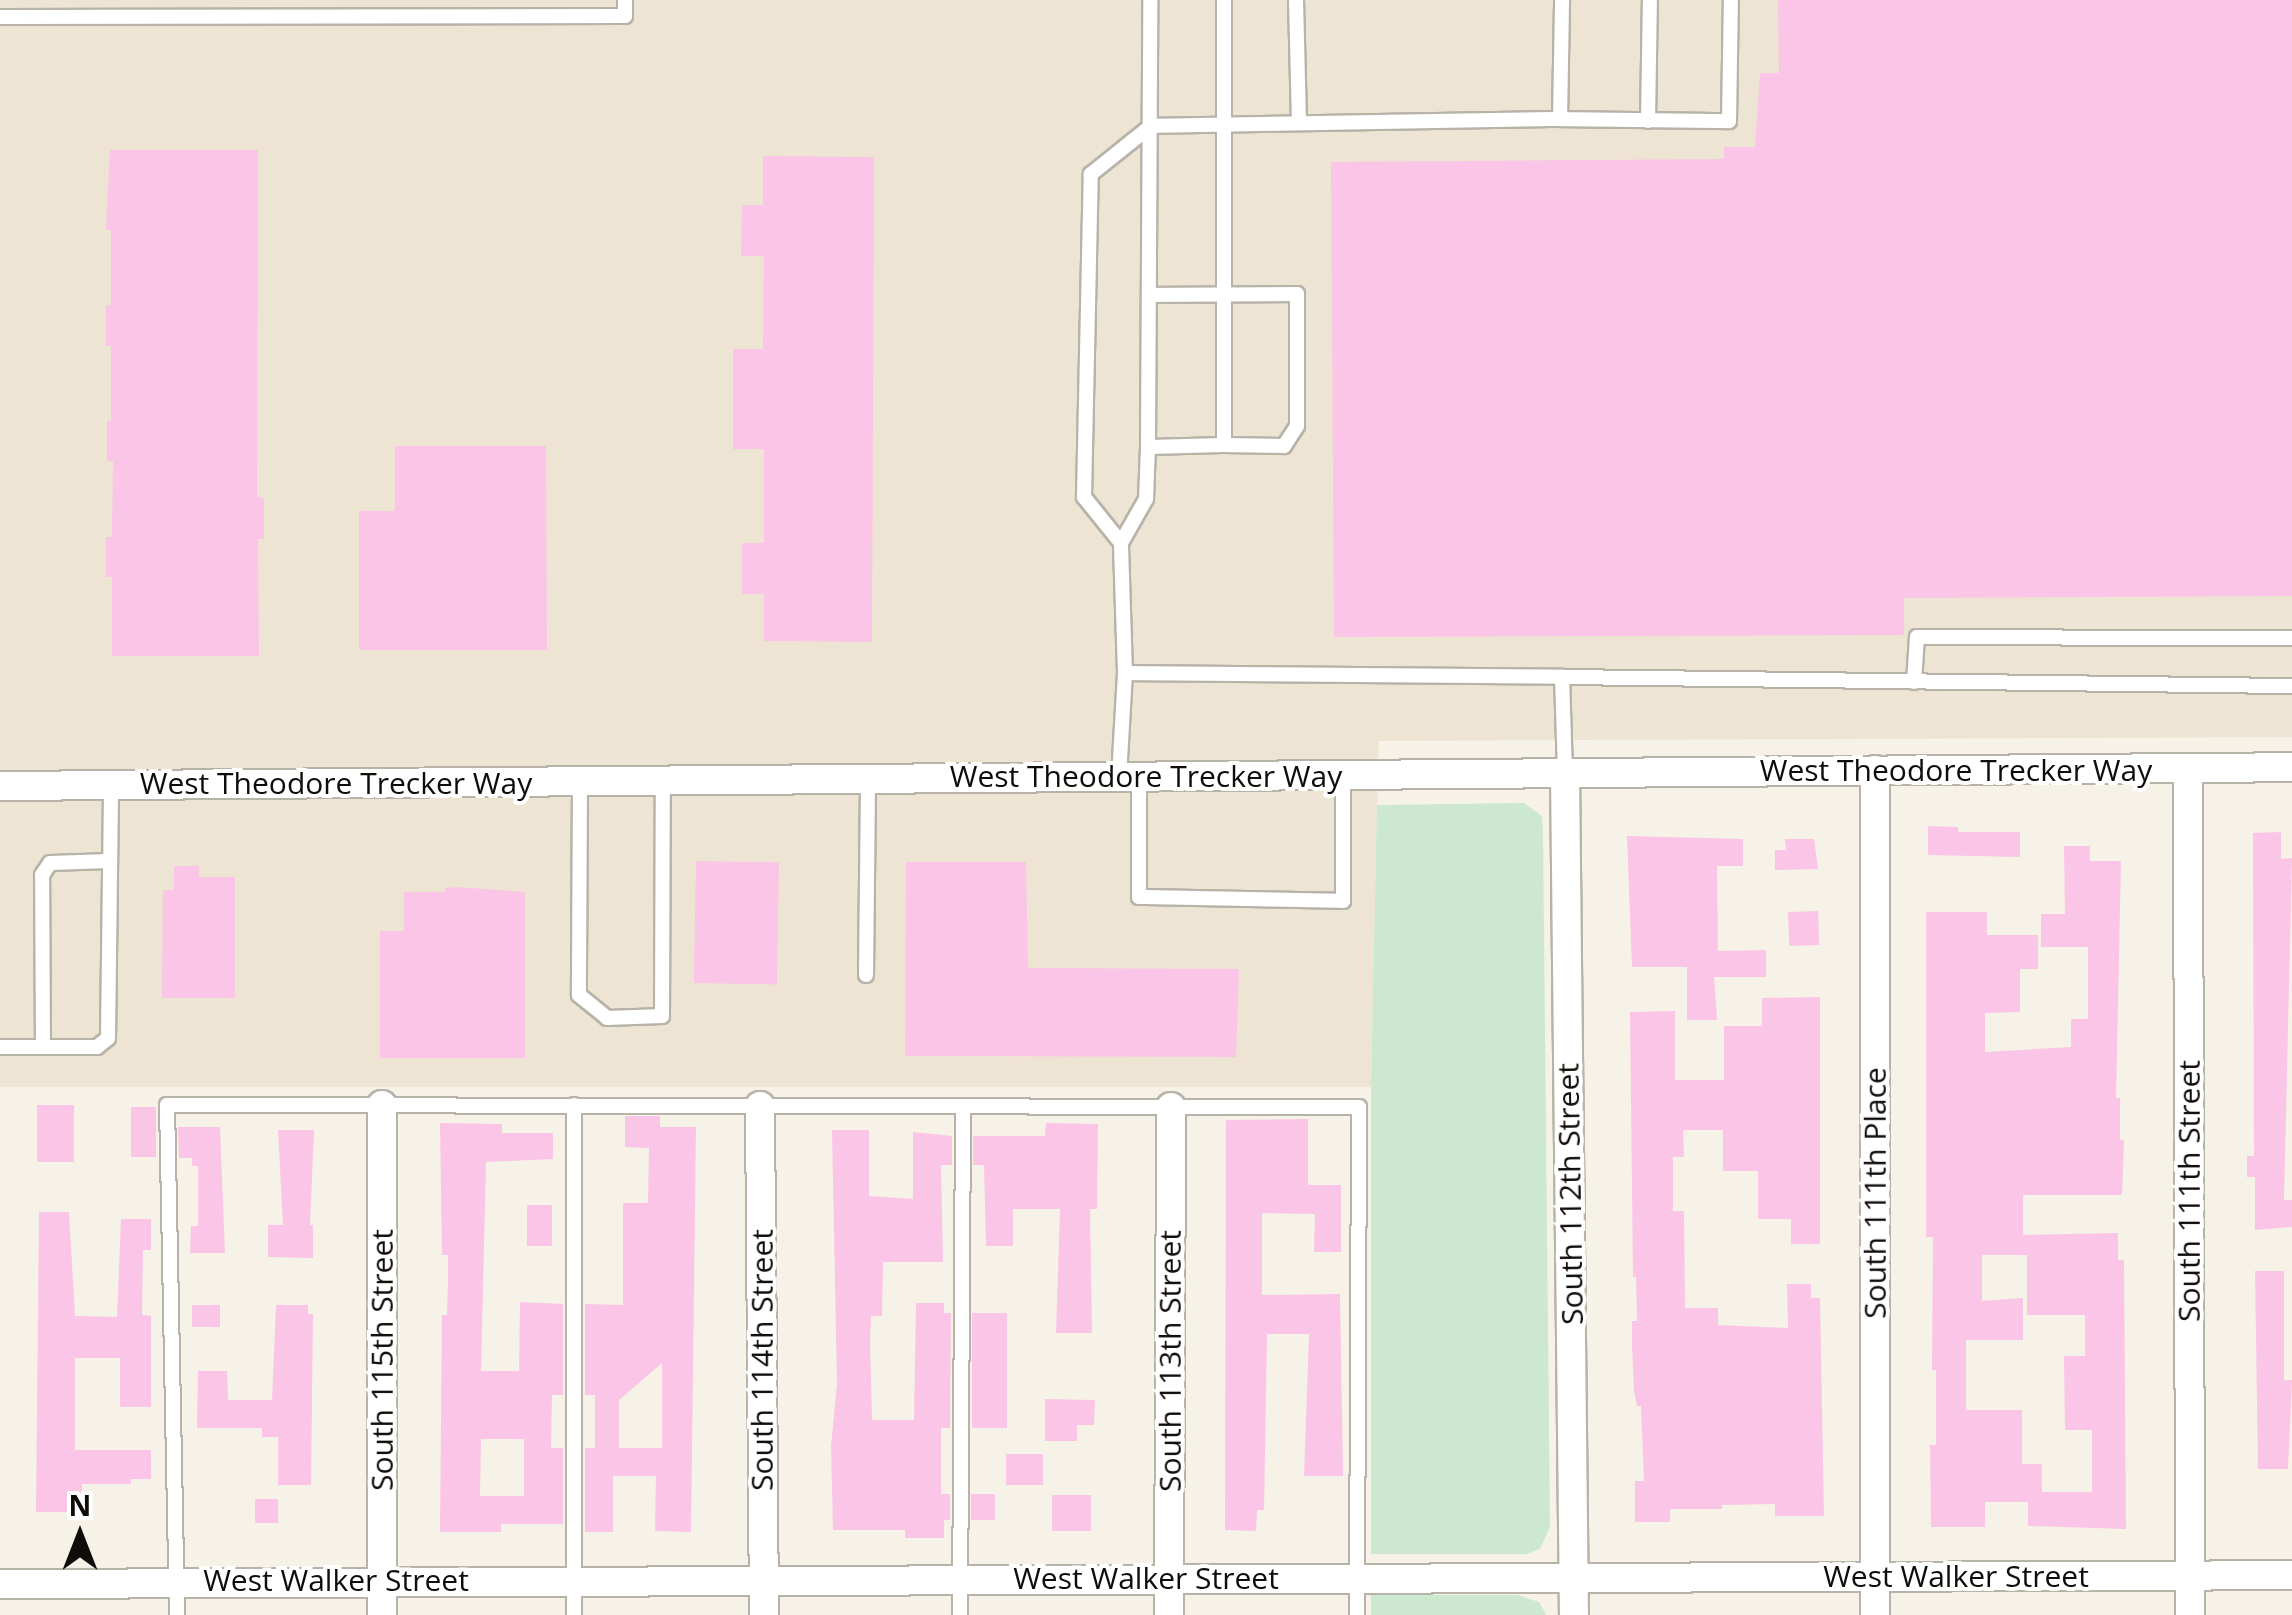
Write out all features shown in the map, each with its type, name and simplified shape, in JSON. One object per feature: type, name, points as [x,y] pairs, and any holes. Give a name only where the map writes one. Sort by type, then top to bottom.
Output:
[{"type":"street","name":"West Theodore Trecker Way","points":[[0,786],[2292,767]]},
{"type":"street","name":"South 111th Street","points":[[2188,768],[2190,1615]]},
{"type":"street","name":"South 111th Place","points":[[1875,770],[1875,1615]]},
{"type":"street","name":"South 112th Street","points":[[1565,773],[1574,1615]]},
{"type":"street","name":"South 115th Street","points":[[382,1105],[382,1615]]},
{"type":"street","name":"South 114th Street","points":[[760,1106],[764,1615]]},
{"type":"street","name":"South 113th Street","points":[[1170,1615],[1171,1107]]},
{"type":"street","name":"West Walker Street","points":[[0,1584],[382,1579],[2292,1575]]},
{"type":"lane","points":[[0,17],[624,16],[624,0]]},
{"type":"lane","points":[[1150,0],[1146,499],[1121,543],[1129,776],[1139,896],[1343,902],[1343,775]]},
{"type":"lane","points":[[1224,0],[1224,445]]},
{"type":"lane","points":[[1296,0],[1299,122]]},
{"type":"lane","points":[[1560,119],[1562,0]]},
{"type":"lane","points":[[1648,121],[1650,0]]},
{"type":"lane","points":[[1121,543],[1084,498],[1091,174],[1151,126],[1560,119],[1729,121],[1730,0]]},
{"type":"lane","points":[[1148,447],[1284,446],[1297,426],[1297,294],[1150,295]]},
{"type":"lane","points":[[1914,682],[1917,637],[2292,638]]},
{"type":"lane","points":[[1125,673],[2292,686]]},
{"type":"lane","points":[[1562,677],[1565,773]]},
{"type":"lane","points":[[866,975],[868,779]]},
{"type":"lane","points":[[580,781],[579,995],[606,1018],[662,1016],[663,780]]},
{"type":"lane","points":[[0,1048],[97,1048],[108,1038],[112,785]]},
{"type":"lane","points":[[43,1047],[42,876],[50,863],[110,862]]},
{"type":"lane","points":[[178,1615],[167,1104],[1359,1107],[1357,1615]]},
{"type":"lane","points":[[574,1106],[574,1615]]},
{"type":"lane","points":[[960,1615],[963,1106]]},
{"type":"shaded area","points":[[0,0],[2292,0],[2292,737],[1379,741],[1371,1087],[0,1087]]},
{"type":"green space","points":[[1524,803],[1542,816],[1543,833],[1550,1527],[1540,1549],[1527,1554],[1371,1554],[1371,1087],[1377,805]]},
{"type":"green space","points":[[1371,1595],[1517,1595],[1539,1602],[1546,1615],[1371,1615]]},
{"type":"building","points":[[1778,0],[2292,0],[2292,596],[1904,598],[1904,635],[1334,637],[1331,162],[1724,159],[1724,147],[1755,147],[1760,73],[1779,73]]},
{"type":"building","points":[[110,150],[258,150],[257,497],[264,498],[264,539],[258,539],[259,656],[112,656],[112,577],[106,577],[106,537],[112,537],[113,461],[107,461],[107,421],[111,421],[111,346],[106,346],[106,305],[111,305],[111,230],[106,230]]},
{"type":"building","points":[[763,156],[874,157],[872,642],[764,641],[764,594],[742,594],[742,543],[764,543],[764,449],[733,449],[733,349],[763,349],[764,256],[741,256],[742,205],[763,205]]},
{"type":"building","points":[[395,446],[546,446],[547,650],[359,650],[359,511],[395,511]]},
{"type":"building","points":[[1928,826],[1958,827],[1958,832],[2020,832],[2020,857],[1928,855]]},
{"type":"building","points":[[2281,832],[2281,859],[2292,858],[2284,1200],[2292,1200],[2292,1227],[2255,1230],[2255,1177],[2247,1177],[2247,1156],[2254,1156],[2253,833]]},
{"type":"building","points":[[1627,836],[1743,839],[1743,866],[1717,866],[1718,951],[1766,950],[1766,977],[1714,977],[1717,1020],[1687,1020],[1687,967],[1632,967]]},
{"type":"building","points":[[1785,839],[1814,839],[1818,869],[1775,870],[1775,850],[1786,850]]},
{"type":"building","points":[[2064,846],[2090,846],[2090,861],[2121,861],[2116,1098],[2120,1098],[2120,1140],[2124,1140],[2122,1195],[2023,1195],[2023,1235],[2118,1233],[2118,1260],[2124,1260],[2126,1529],[2028,1526],[2028,1502],[1985,1502],[1985,1527],[1931,1527],[1930,1445],[1936,1445],[1936,1370],[1932,1370],[1933,1237],[1926,1237],[1926,912],[1987,912],[1987,935],[2038,935],[2038,969],[2020,969],[2020,1012],[1985,1013],[1985,1052],[2071,1047],[2071,1019],[2088,1019],[2088,947],[2041,947],[2041,914],[2065,914]],"holes":[[[1982,1255],[2027,1255],[2027,1315],[2085,1315],[2085,1356],[2064,1356],[2065,1430],[2092,1430],[2092,1492],[2042,1492],[2042,1464],[2022,1464],[2022,1410],[1966,1410],[1966,1340],[2023,1340],[2023,1298],[1982,1301]]]},
{"type":"building","points":[[696,861],[779,862],[777,984],[694,983]]},
{"type":"building","points":[[906,862],[1026,862],[1028,968],[1239,969],[1236,1057],[905,1056]]},
{"type":"building","points":[[174,866],[199,866],[199,877],[235,877],[235,998],[162,998],[163,890],[174,890]]},
{"type":"building","points":[[445,888],[525,892],[525,1058],[380,1058],[380,931],[404,931],[404,892],[445,892]]},
{"type":"building","points":[[1818,911],[1819,945],[1789,946],[1788,912]]},
{"type":"building","points":[[1820,997],[1820,1244],[1791,1244],[1791,1219],[1758,1219],[1758,1171],[1723,1171],[1723,1130],[1683,1130],[1684,1157],[1673,1157],[1673,1211],[1684,1211],[1685,1308],[1718,1308],[1718,1325],[1788,1328],[1787,1284],[1811,1284],[1811,1298],[1820,1298],[1824,1516],[1775,1516],[1775,1504],[1722,1505],[1722,1509],[1670,1509],[1670,1522],[1635,1522],[1635,1481],[1644,1481],[1641,1406],[1637,1406],[1634,1391],[1632,1345],[1632,1321],[1637,1321],[1633,1277],[1630,1012],[1675,1011],[1675,1080],[1724,1080],[1724,1026],[1762,1026],[1762,998]]},
{"type":"building","points":[[37,1105],[74,1105],[74,1162],[37,1162]]},
{"type":"building","points":[[131,1107],[156,1107],[156,1157],[131,1157]]},
{"type":"building","points":[[625,1116],[660,1116],[660,1127],[696,1127],[691,1532],[655,1531],[656,1476],[613,1476],[613,1532],[585,1532],[585,1448],[595,1448],[595,1395],[585,1395],[585,1304],[623,1305],[623,1203],[648,1203],[649,1148],[625,1147]],"holes":[[[662,1363],[662,1448],[619,1448],[619,1400]]]},
{"type":"building","points":[[1308,1119],[1308,1185],[1341,1185],[1341,1252],[1314,1252],[1315,1214],[1262,1213],[1262,1295],[1340,1294],[1343,1476],[1304,1476],[1309,1334],[1267,1334],[1264,1510],[1257,1510],[1256,1531],[1225,1530],[1226,1120]]},
{"type":"building","points":[[440,1123],[502,1124],[502,1133],[553,1133],[553,1159],[486,1162],[481,1371],[519,1371],[520,1302],[563,1304],[563,1395],[552,1395],[551,1448],[563,1448],[563,1524],[501,1524],[501,1532],[440,1532],[442,1315],[447,1315],[448,1282],[448,1255],[442,1255]],"holes":[[[481,1439],[524,1439],[524,1496],[480,1496]]]},
{"type":"building","points":[[1046,1123],[1098,1124],[1097,1209],[1090,1209],[1092,1333],[1056,1333],[1060,1209],[1013,1209],[1013,1246],[986,1246],[984,1165],[973,1165],[973,1136],[1045,1136]]},
{"type":"building","points":[[178,1127],[220,1127],[225,1253],[190,1253],[191,1226],[198,1226],[198,1166],[192,1166],[192,1158],[179,1158]]},
{"type":"building","points":[[278,1130],[314,1130],[310,1225],[313,1258],[268,1257],[268,1225],[283,1225]]},
{"type":"building","points":[[832,1130],[869,1130],[869,1196],[913,1199],[913,1132],[952,1136],[952,1165],[941,1165],[943,1262],[883,1262],[882,1316],[871,1316],[870,1341],[872,1420],[914,1420],[916,1303],[944,1303],[944,1313],[951,1313],[950,1428],[941,1428],[941,1494],[950,1494],[950,1520],[944,1520],[944,1538],[905,1538],[905,1530],[833,1530],[831,1446],[837,1384]]},
{"type":"building","points":[[527,1205],[552,1205],[552,1246],[527,1246]]},
{"type":"building","points":[[39,1212],[69,1212],[75,1316],[117,1317],[121,1219],[151,1219],[151,1250],[143,1250],[142,1315],[151,1316],[151,1407],[120,1407],[120,1358],[75,1358],[75,1450],[151,1450],[151,1479],[131,1479],[131,1484],[82,1484],[82,1512],[36,1512]]},
{"type":"building","points":[[2255,1271],[2284,1271],[2284,1380],[2292,1380],[2288,1469],[2258,1469]]},
{"type":"building","points":[[192,1305],[220,1305],[220,1327],[192,1327]]},
{"type":"building","points":[[276,1305],[308,1305],[308,1314],[313,1314],[311,1485],[278,1485],[278,1437],[262,1437],[262,1428],[197,1428],[198,1371],[227,1371],[228,1400],[272,1400]]},
{"type":"building","points":[[972,1313],[1007,1313],[1007,1428],[972,1428]]},
{"type":"building","points":[[1045,1399],[1095,1400],[1094,1425],[1077,1425],[1077,1441],[1045,1441]]},
{"type":"building","points":[[1006,1454],[1043,1454],[1043,1485],[1006,1485]]},
{"type":"building","points":[[971,1494],[995,1494],[995,1520],[971,1520]]},
{"type":"building","points":[[1052,1495],[1091,1495],[1091,1531],[1052,1531]]},
{"type":"building","points":[[255,1499],[278,1499],[278,1523],[255,1523]]}]
